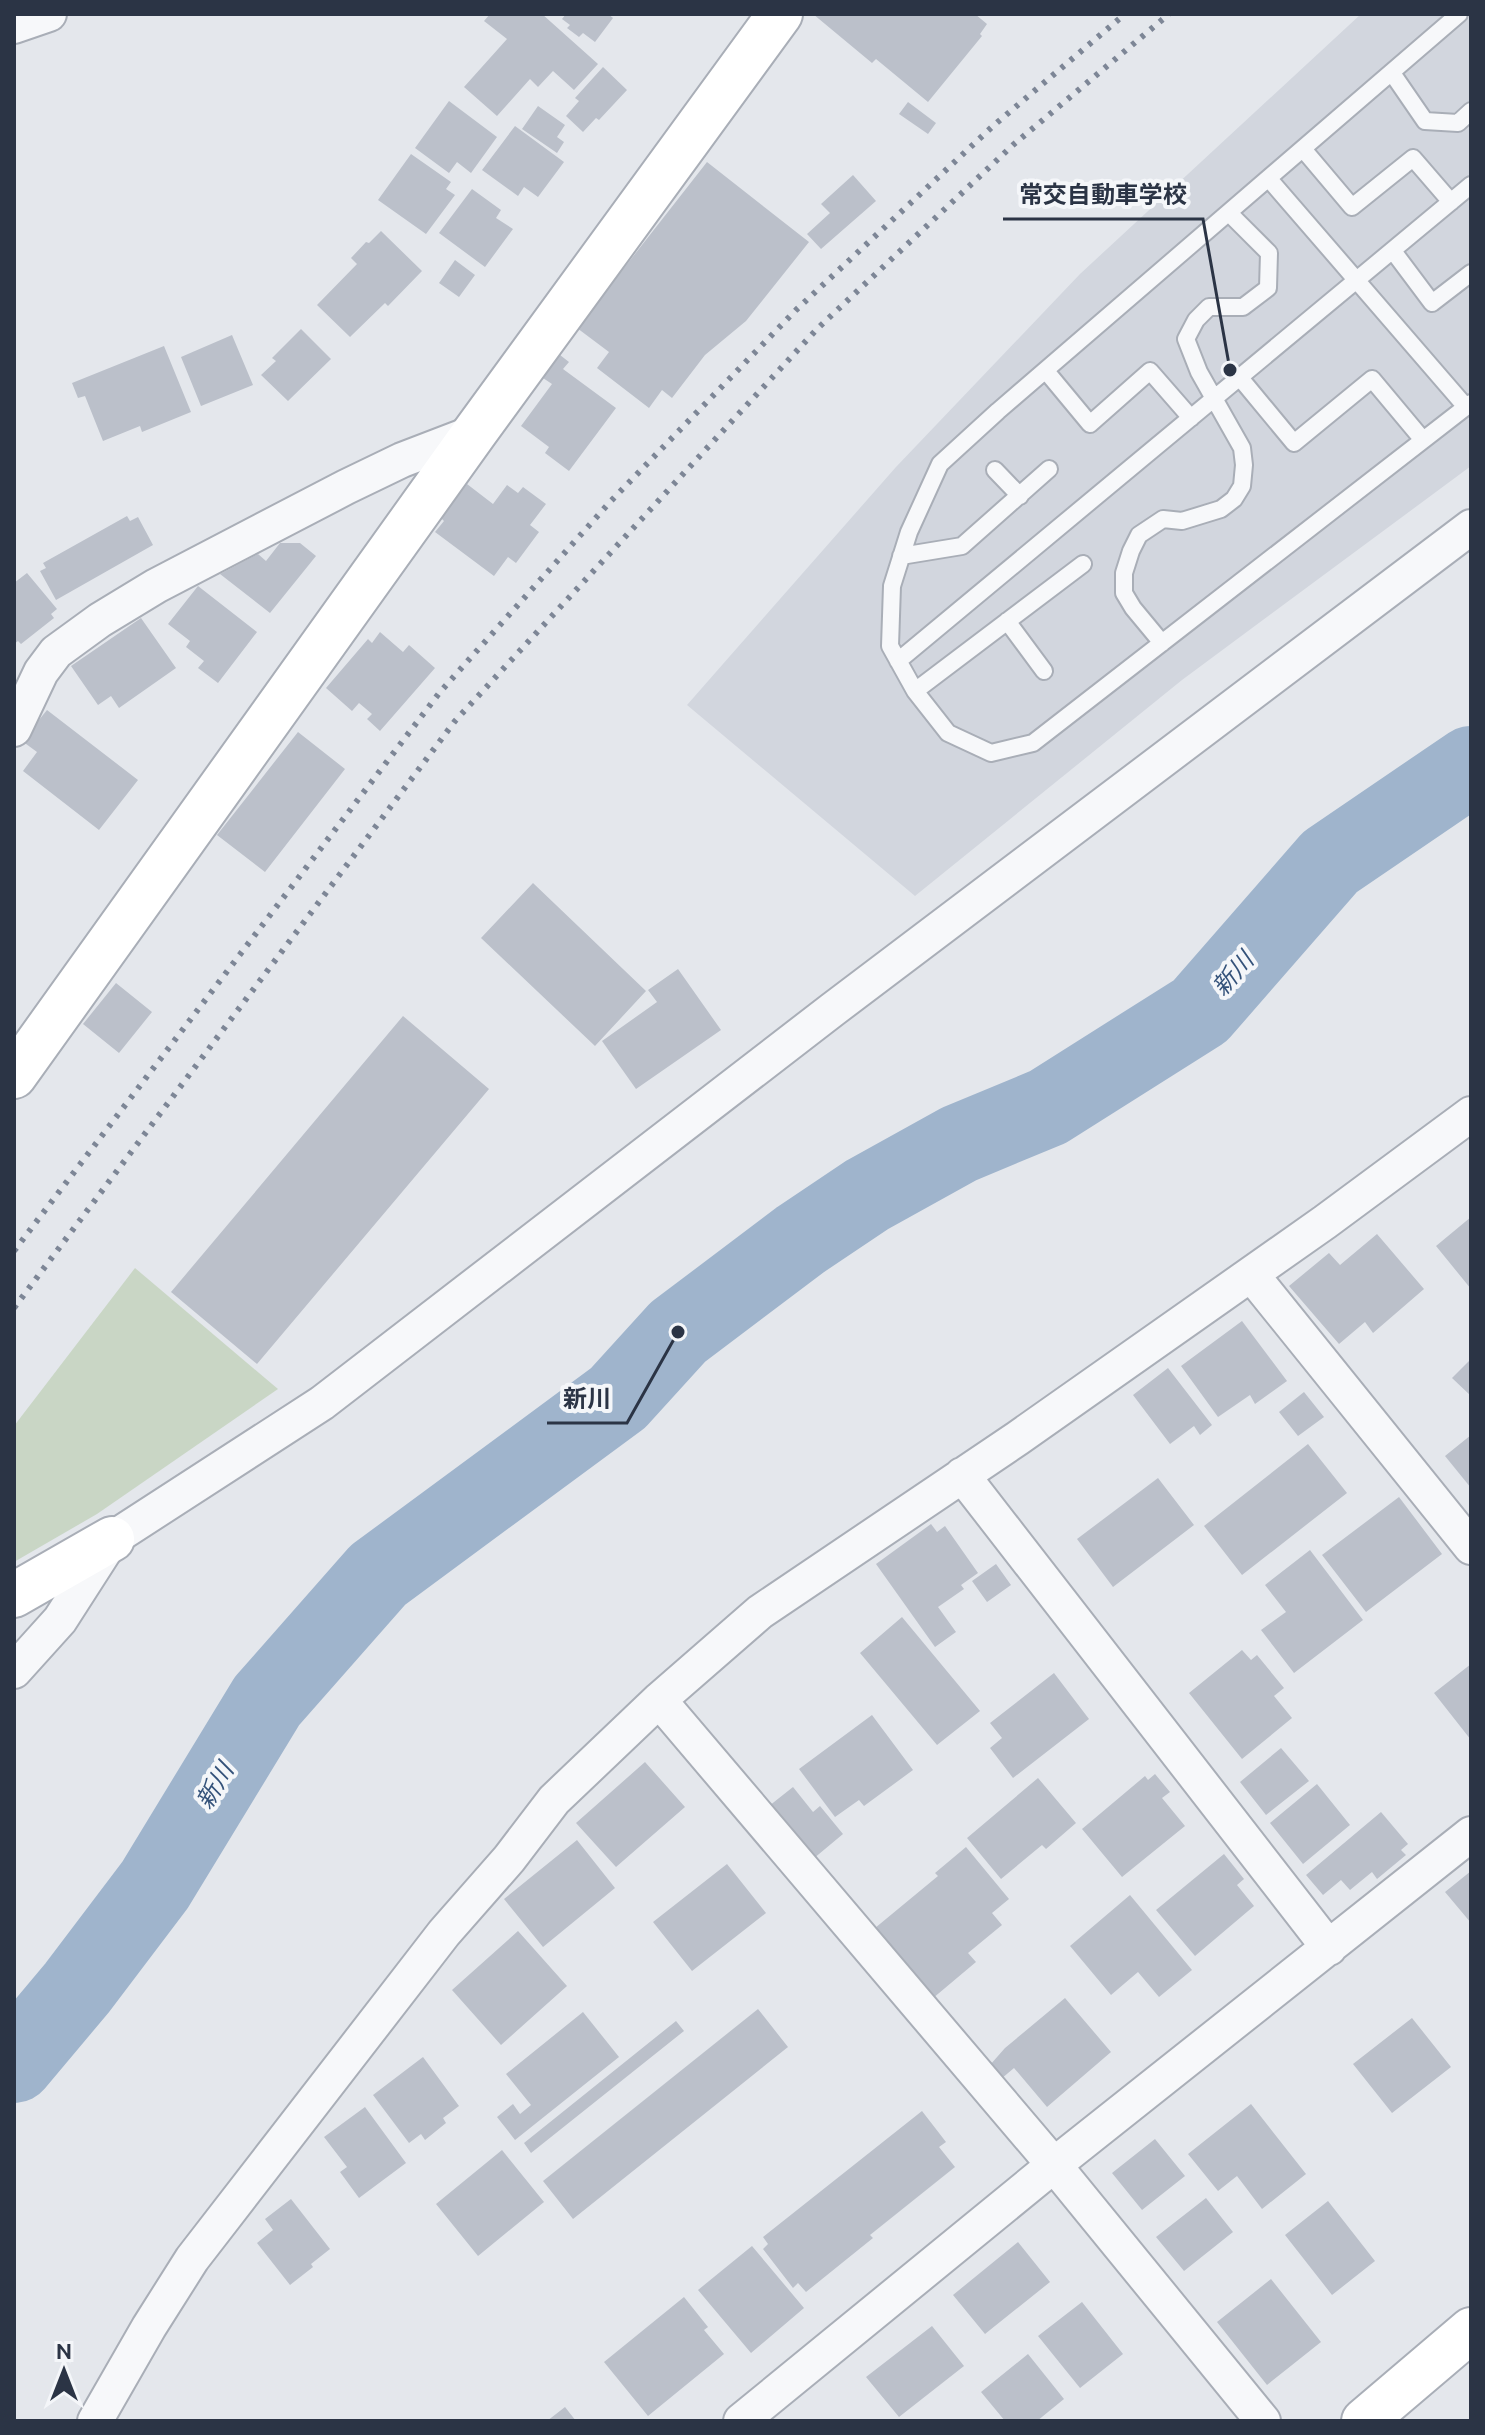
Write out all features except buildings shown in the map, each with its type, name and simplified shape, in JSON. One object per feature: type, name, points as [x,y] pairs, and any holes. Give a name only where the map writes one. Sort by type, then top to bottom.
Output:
[{"type":"street","points":[[14,26],[49,14]]},
{"type":"street","points":[[14,1076],[475,432],[780,14]]},
{"type":"street","points":[[14,729],[41,672],[56,652],[100,620],[156,586],[346,487],[402,460],[475,432]]},
{"type":"street","points":[[14,1595],[112,1539],[322,1403],[832,1010],[1471,527]]},
{"type":"street","points":[[95,2421],[192,2259],[444,1933],[509,1859],[554,1800],[659,1700],[760,1612],[1251,1274],[1471,1114]]},
{"type":"street","points":[[1251,1274],[1471,1547]]},
{"type":"street","points":[[962,1475],[1329,1948]]},
{"type":"street","points":[[14,1671],[60,1620],[112,1539]]},
{"type":"street","points":[[659,1700],[1054,2165],[1263,2421]]},
{"type":"street","points":[[741,2421],[1054,2165],[1471,1834]]},
{"type":"street","points":[[1364,2421],[1471,2330]]},
{"type":"lane","points":[[1269,179],[1468,405],[1033,743],[991,753],[948,733],[915,691],[890,646],[892,586],[909,532],[940,464],[1459,14]]},
{"type":"lane","points":[[1392,73],[1425,121],[1458,123],[1471,111]]},
{"type":"lane","points":[[1303,149],[1352,207],[1413,158],[1451,202]]},
{"type":"lane","points":[[898,661],[1471,185]]},
{"type":"lane","points":[[1162,643],[1124,593],[1124,573],[1139,535],[1163,519],[1182,521],[1221,509],[1234,499],[1242,486],[1242,448],[1195,364],[1186,339],[1196,320],[1209,307],[1243,307],[1268,288],[1269,253],[1229,213]]},
{"type":"lane","points":[[1393,251],[1432,303],[1471,273]]},
{"type":"lane","points":[[1046,371],[1090,424],[1150,371],[1191,418]]},
{"type":"lane","points":[[1241,379],[1294,443],[1372,379],[1423,440]]},
{"type":"lane","points":[[901,556],[962,546],[1049,469]]},
{"type":"lane","points":[[995,470],[1020,496]]},
{"type":"lane","points":[[915,691],[1083,564]]},
{"type":"lane","points":[[1007,621],[1044,671]]},
{"type":"shaded area","points":[[1361,14],[1471,14],[1471,466],[1182,680],[915,896],[687,705],[896,467],[1080,274]]},
{"type":"green space","points":[[135,1268],[278,1389],[97,1514],[14,1562],[14,1426]]},
{"type":"waterway","name":"新川","points":[[14,2063],[77,1988],[155,1885],[267,1701],[378,1575],[618,1398],[678,1332],[800,1240],[867,1195],[959,1144],[1048,1107],[1200,1011],[1330,862],[1471,766]]},
{"type":"railway","points":[[14,1251],[440,692],[610,502],[796,310],[993,126],[1125,14]]},
{"type":"railway","points":[[14,1308],[455,721],[817,329],[1013,145],[1169,14]]},
{"type":"place","name":"常交自動車学校","points":[[1230,370]]},
{"type":"place","name":"新川","points":[[678,1332]]}]
